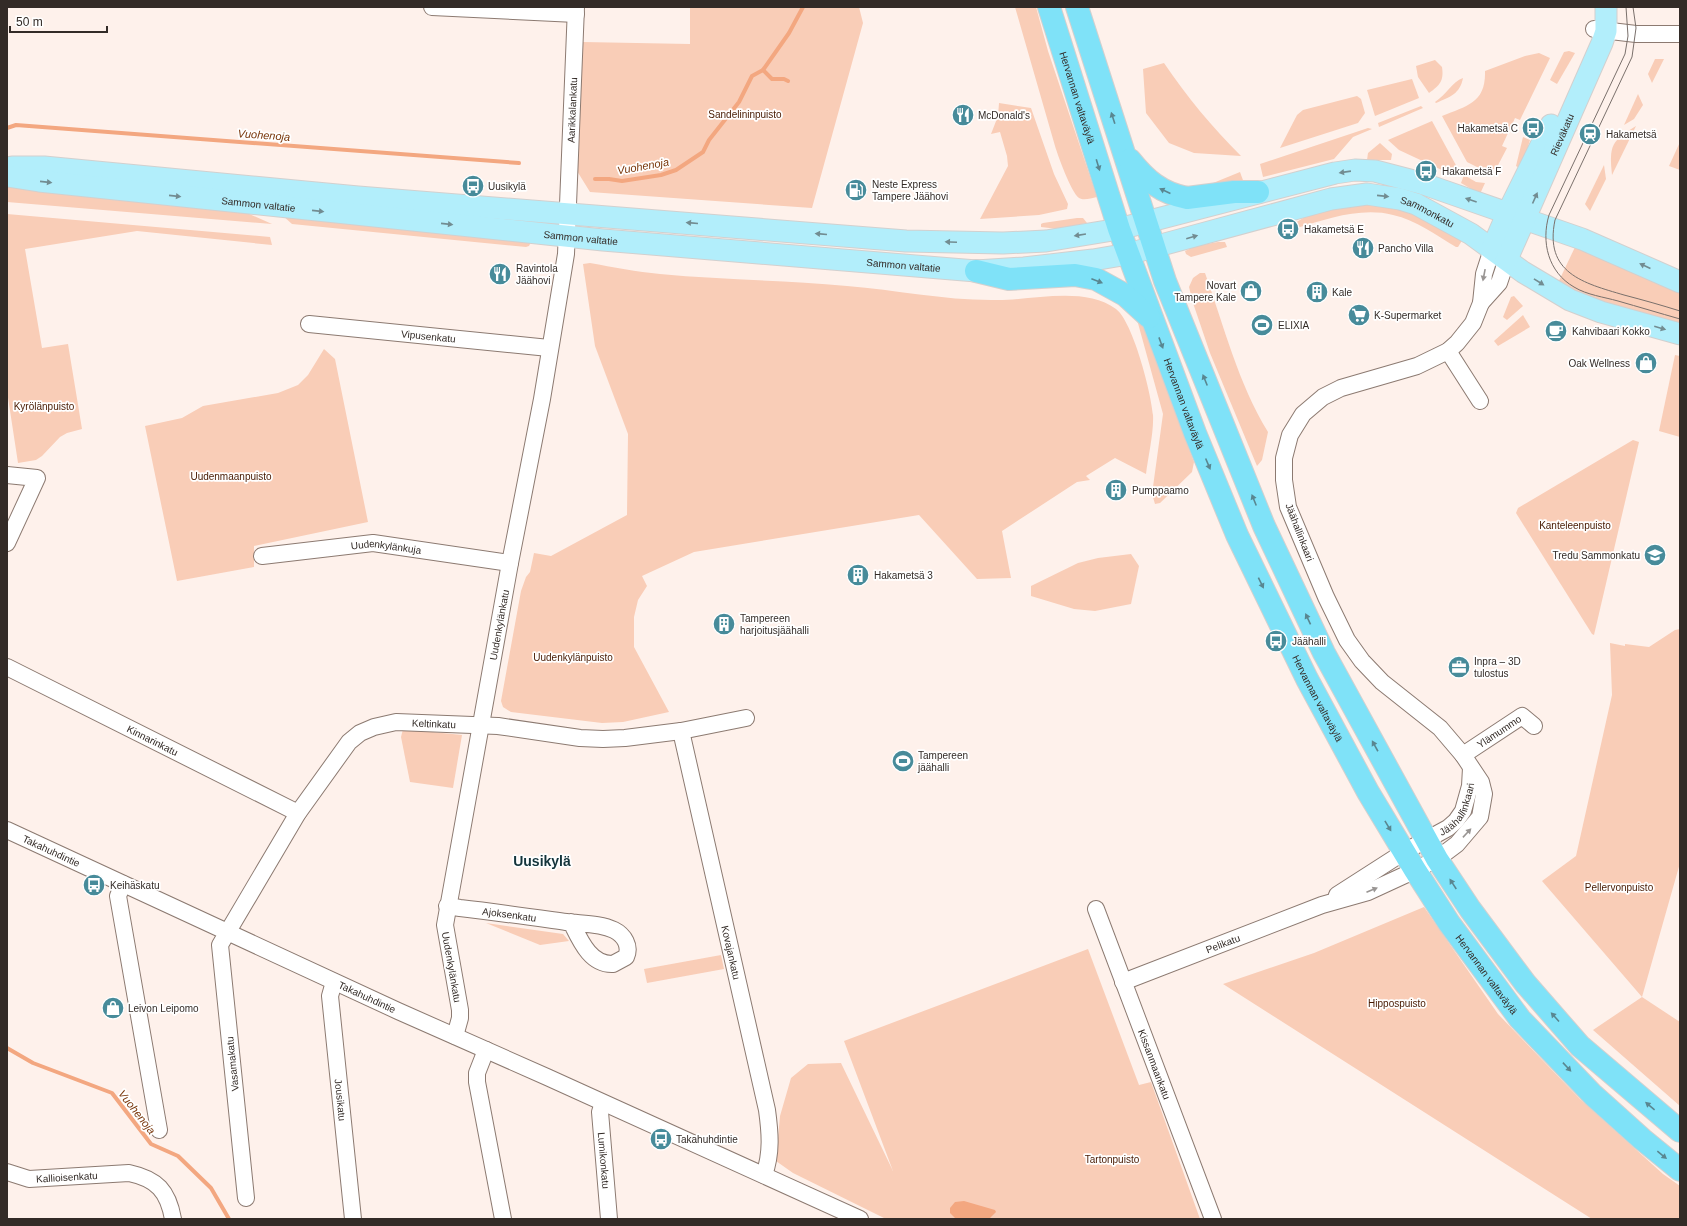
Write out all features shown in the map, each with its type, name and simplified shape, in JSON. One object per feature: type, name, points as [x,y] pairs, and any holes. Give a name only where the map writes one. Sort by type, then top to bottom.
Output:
[{"type":"highway","name":"Hervannan valtaväylä","points":[[1049,7],[1119,229],[1195,433],[1237,535],[1310,685],[1368,792],[1409,861],[1449,923],[1520,1019],[1593,1095],[1642,1139],[1680,1170]]},
{"type":"highway","points":[[1077,7],[1168,289],[1264,526],[1324,653],[1432,850],[1470,909],[1525,983],[1580,1046],[1680,1131]]},
{"type":"highway","points":[[1126,155],[1144,177],[1156,187],[1169,194],[1187,198],[1234,192],[1258,192]]},
{"type":"highway","points":[[976,271],[1010,279],[1075,275],[1096,279],[1125,295],[1153,320]]},
{"type":"main road","name":"Rieväkatu","points":[[1599,7],[1600,30]]},
{"type":"main road","name":"Rieväkatu","points":[[1500,254],[1517,215],[1547,134],[1600,30],[1606,7]]},
{"type":"main road","name":"Sammon valtatie","points":[[7,168],[44,166],[358,197],[906,241],[964,243],[1046,241],[1147,223]]},
{"type":"main road","points":[[1147,223],[1258,192],[1334,173],[1355,170],[1376,171],[1421,183],[1517,215],[1615,253],[1680,282]]},
{"type":"main road","name":"Sammon valtatie","points":[[7,176],[47,182],[374,217],[834,260],[976,271],[1039,267],[1128,254],[1154,248]]},
{"type":"main road","name":"Sammonkatu","points":[[1154,248],[1331,199],[1367,194],[1400,199],[1416,204],[1464,230],[1500,254],[1523,272],[1570,300],[1601,312],[1680,334]]},
{"type":"street","points":[[432,7],[576,11]]},
{"type":"street","name":"Aarikkalankatu","points":[[568,213],[567,193],[576,11]]},
{"type":"street","points":[[1600,30],[1646,35],[1680,34]]},
{"type":"street","name":"Uudenkylänkatu","points":[[455,1036],[460,1018],[460,1010],[446,938],[445,925],[447,906],[510,563],[542,399],[568,236],[568,213]]},
{"type":"street","name":"Jäähallinkaari","points":[[1409,861],[1432,850],[1456,844],[1480,816],[1484,794],[1481,782],[1440,728],[1382,682],[1362,661],[1347,640],[1312,566],[1288,507],[1284,480],[1284,458],[1290,435],[1303,414],[1323,397],[1341,388],[1417,366],[1448,351],[1473,323],[1481,303],[1499,283],[1500,254]]},
{"type":"street","name":"Vipusenkatu","points":[[309,324],[549,348]]},
{"type":"street","points":[[1448,351],[1480,401]]},
{"type":"street","points":[[7,476],[36,478],[7,543]]},
{"type":"street","name":"Uudenkylänkuja","points":[[262,556],[374,542],[510,563]]},
{"type":"street","name":"Kinnarinkatu","points":[[7,667],[298,813]]},
{"type":"street","name":"Ylämummo","points":[[1467,762],[1522,716],[1534,726]]},
{"type":"street","name":"Keltinkatu","points":[[227,932],[298,813],[341,752],[360,733],[374,727],[396,722],[480,727],[498,726],[574,737],[604,739],[681,731],[746,718]]},
{"type":"street","name":"Kovajankatu","points":[[681,731],[767,1110],[770,1140],[768,1164],[764,1174]]},
{"type":"street","name":"Takahuhdintie","points":[[7,830],[334,982],[764,1174],[860,1219]]},
{"type":"street","name":"Pelikatu","points":[[1123,982],[1322,905],[1409,861]]},
{"type":"street","points":[[123,884],[118,896],[159,1130]]},
{"type":"street","name":"Ajoksenkatu","points":[[447,906],[571,922]]},
{"type":"street","name":"Kissanmaankatu","points":[[1096,909],[1213,1219]]},
{"type":"street","name":"Vasamakatu","points":[[227,932],[220,945],[246,1198]]},
{"type":"street","name":"Jousikatu","points":[[334,982],[330,996],[353,1219]]},
{"type":"street","points":[[486,1050],[476,1077],[503,1219]]},
{"type":"street","name":"Lumikonkatu","points":[[603,1102],[600,1112],[609,1219]]},
{"type":"street","name":"Kallioisenkatu","points":[[7,1172],[29,1179],[129,1174],[142,1176],[160,1187],[168,1201],[173,1219]]},
{"type":"green space","name":"Sandelininpuisto","points":[[690,7],[859,7],[863,23],[812,208],[590,192],[577,171],[583,42],[690,44]]},
{"type":"green space","points":[[1015,7],[1036,7],[1048,51],[1097,197],[1085,199],[1079,198],[1072,189],[1065,174],[1055,146]]},
{"type":"green space","points":[[1569,51],[1575,53],[1557,84],[1550,80],[1564,52]]},
{"type":"green space","points":[[1539,53],[1550,58],[1520,120],[1515,118],[1502,146],[1507,148],[1496,169],[1481,169],[1467,162],[1442,116],[1467,106],[1478,97],[1482,90],[1485,71],[1525,56]]},
{"type":"green space","points":[[1655,59],[1664,59],[1652,83],[1648,74]]},
{"type":"green space","points":[[1435,60],[1442,67],[1442,79],[1436,88],[1429,93],[1418,77],[1416,66]]},
{"type":"green space","points":[[1164,63],[1200,111],[1241,156],[1194,153],[1169,143],[1146,113],[1143,69]]},
{"type":"green space","points":[[1463,78],[1462,83],[1454,94],[1446,99],[1436,103],[1435,102],[1456,82]]},
{"type":"green space","points":[[1412,79],[1419,98],[1375,116],[1367,90]]},
{"type":"green space","points":[[1638,94],[1643,105],[1634,119],[1624,125]]},
{"type":"green space","points":[[1357,96],[1361,99],[1365,113],[1358,123],[1280,148],[1297,115],[1303,110]]},
{"type":"green space","points":[[999,103],[1031,108],[1054,174],[1068,204],[1067,209],[1039,215],[980,219],[1008,166],[1007,156],[1000,132],[991,134],[998,116]]},
{"type":"green space","points":[[1421,106],[1423,108],[1379,127],[1378,123]]},
{"type":"green space","points":[[1432,121],[1458,169],[1456,172],[1444,171],[1399,150],[1388,140]]},
{"type":"green space","points":[[1636,126],[1612,175],[1611,157],[1614,145],[1621,136]]},
{"type":"green space","points":[[1368,128],[1372,129],[1353,137],[1334,159],[1263,177],[1260,164]]},
{"type":"green space","points":[[1523,137],[1530,140],[1521,169],[1516,166]]},
{"type":"green space","points":[[1680,142],[1680,170],[1669,166]]},
{"type":"green space","points":[[1380,143],[1392,154],[1391,160],[1367,160],[1368,153]]},
{"type":"green space","points":[[1604,165],[1606,179],[1590,211],[1585,204]]},
{"type":"green space","points":[[1240,172],[1244,183],[1196,190]]},
{"type":"green space","points":[[1464,175],[1476,182],[1485,183],[1480,194],[1461,183]]},
{"type":"green space","points":[[7,185],[247,213],[272,224],[7,202]]},
{"type":"green space","points":[[1358,203],[1386,206],[1413,214],[1430,221],[1463,239],[1458,247],[1456,247],[1410,220],[1381,213],[1369,212],[1344,215],[1297,228],[1295,223],[1313,212]]},
{"type":"green space","name":"Kyrölänpuisto","points":[[7,214],[270,237],[272,245],[137,231],[25,249],[42,348],[68,344],[82,429],[67,433],[60,437],[42,456],[36,460],[18,463],[7,391]]},
{"type":"green space","points":[[282,215],[531,242],[529,246],[526,247],[292,224]]},
{"type":"green space","points":[[1083,218],[1087,223],[1058,229],[1041,227],[1041,224],[1043,223]]},
{"type":"green space","points":[[1225,242],[1227,247],[1191,257],[1186,254],[1185,251],[1196,246]]},
{"type":"green space","points":[[1576,245],[1680,291],[1680,329],[1598,306],[1557,285]]},
{"type":"green space","name":"Uudenkylänpuisto","points":[[590,263],[660,274],[824,284],[960,299],[998,300],[1075,296],[1104,302],[1116,309],[1129,328],[1135,342],[1149,391],[1152,404],[1153,422],[1146,474],[1115,458],[1086,476],[1090,480],[1077,482],[1002,531],[1011,578],[977,579],[919,515],[694,552],[642,576],[647,586],[638,600],[634,617],[634,647],[669,712],[623,722],[602,723],[511,712],[503,707],[501,701],[521,591],[526,577],[530,572],[534,553],[551,556],[627,515],[628,434],[595,346],[583,264]]},
{"type":"green space","points":[[1200,273],[1205,273],[1232,354],[1248,394],[1268,432],[1262,460],[1257,466],[1210,353],[1193,303],[1189,287],[1193,278]]},
{"type":"green space","points":[[1514,296],[1523,306],[1507,320],[1503,317],[1511,297]]},
{"type":"green space","points":[[1523,315],[1530,327],[1498,346],[1494,341]]},
{"type":"green space","points":[[1136,316],[1143,326],[1194,462],[1192,472],[1160,503],[1155,504],[1152,494],[1163,414]]},
{"type":"green space","name":"Uudenmaanpuisto","points":[[324,349],[335,359],[368,522],[254,546],[254,567],[177,581],[145,426],[182,418],[203,406],[278,393],[298,385],[308,375]]},
{"type":"green space","points":[[1675,355],[1680,356],[1680,437],[1659,431]]},
{"type":"green space","name":"Kanteleenpuisto","points":[[1633,440],[1639,442],[1594,635],[1516,513],[1518,508]]},
{"type":"green space","points":[[1131,554],[1139,566],[1131,604],[1095,611],[1074,609],[1031,596],[1031,586],[1078,563],[1098,558]]},
{"type":"green space","name":"Pellervonpuisto","points":[[1680,629],[1680,863],[1642,997],[1542,881],[1576,856],[1612,695],[1610,643],[1625,646],[1625,644],[1649,647],[1675,630]]},
{"type":"green space","points":[[403,729],[462,735],[453,788],[410,782],[401,737]]},
{"type":"green space","name":"Hippospuisto","points":[[1424,907],[1498,1014],[1580,1099],[1663,1174],[1680,1186],[1680,1219],[1592,1219],[1223,984],[1314,953]]},
{"type":"green space","points":[[486,923],[563,934],[569,941],[540,945]]},
{"type":"green space","name":"Tartonpuisto","points":[[1088,949],[1139,1085],[1151,1082],[1200,1219],[886,1219],[793,1173],[776,1161],[780,1116],[791,1078],[808,1064],[841,1063],[893,1171],[844,1041]]},
{"type":"green space","points":[[721,955],[724,969],[647,983],[644,969]]},
{"type":"green space","points":[[1642,997],[1680,1022],[1680,1106],[1593,1030]]},
{"type":"shaded area","points":[[964,1201],[995,1210],[996,1212],[989,1219],[956,1219],[950,1213],[950,1208],[955,1202]]},
{"type":"waterway","name":"Vuohenoja","points":[[595,179],[622,181],[661,175],[676,170],[703,152],[709,140],[739,102],[752,76],[763,70],[789,33],[803,7]]},
{"type":"waterway","points":[[763,70],[772,79],[784,79],[788,81]]},
{"type":"waterway","name":"Vuohenoja","points":[[7,128],[16,125],[519,163]]},
{"type":"waterway","name":"Vuohenoja","points":[[7,1048],[33,1063],[112,1093],[151,1144],[178,1156],[211,1188],[229,1219]]},
{"type":"tram line","points":[[1626,7],[1628,36],[1625,54],[1549,215],[1546,236],[1547,246],[1549,256],[1558,273],[1565,281],[1579,290],[1680,319]]},
{"type":"tram line","points":[[1633,7],[1636,28],[1632,57],[1555,220],[1553,238],[1555,252],[1561,264],[1570,273],[1581,280],[1609,291],[1680,311]]},
{"type":"place","name":"McDonald's","points":[[963,115]]},
{"type":"place","name":"Hakametsä C","points":[[1533,128]]},
{"type":"place","name":"Hakametsä","points":[[1590,134]]},
{"type":"place","name":"Hakametsä F","points":[[1426,171]]},
{"type":"place","name":"Uusikylä","points":[[473,186]]},
{"type":"place","name":"Neste Express Tampere Jäähovi","points":[[856,190]]},
{"type":"place","name":"Hakametsä E","points":[[1288,229]]},
{"type":"place","name":"Pancho Villa","points":[[1363,248]]},
{"type":"place","name":"Ravintola Jäähovi","points":[[500,274]]},
{"type":"place","name":"Novart Tampere Kale","points":[[1251,291]]},
{"type":"place","name":"Kale","points":[[1317,292]]},
{"type":"place","name":"K-Supermarket","points":[[1359,315]]},
{"type":"place","name":"ELIXIA","points":[[1262,325]]},
{"type":"place","name":"Kahvibaari Kokko","points":[[1556,331]]},
{"type":"place","name":"Oak Wellness","points":[[1646,363]]},
{"type":"place","name":"Pumppaamo","points":[[1116,490]]},
{"type":"place","name":"Tredu Sammonkatu","points":[[1655,555]]},
{"type":"place","name":"Hakametsä 3","points":[[858,575]]},
{"type":"place","name":"Tampereen harjoitusjäähalli","points":[[724,624]]},
{"type":"place","name":"Jäähalli","points":[[1276,641]]},
{"type":"place","name":"Inpra – 3D tulostus","points":[[1459,667]]},
{"type":"place","name":"Tampereen jäähalli","points":[[903,761]]},
{"type":"place","name":"Keihäskatu","points":[[94,885]]},
{"type":"place","name":"Leivon Leipomo","points":[[113,1008]]},
{"type":"place","name":"Takahuhdintie","points":[[661,1139]]},
{"type":"district","name":"Uusikylä","points":[[542,861]]}]
